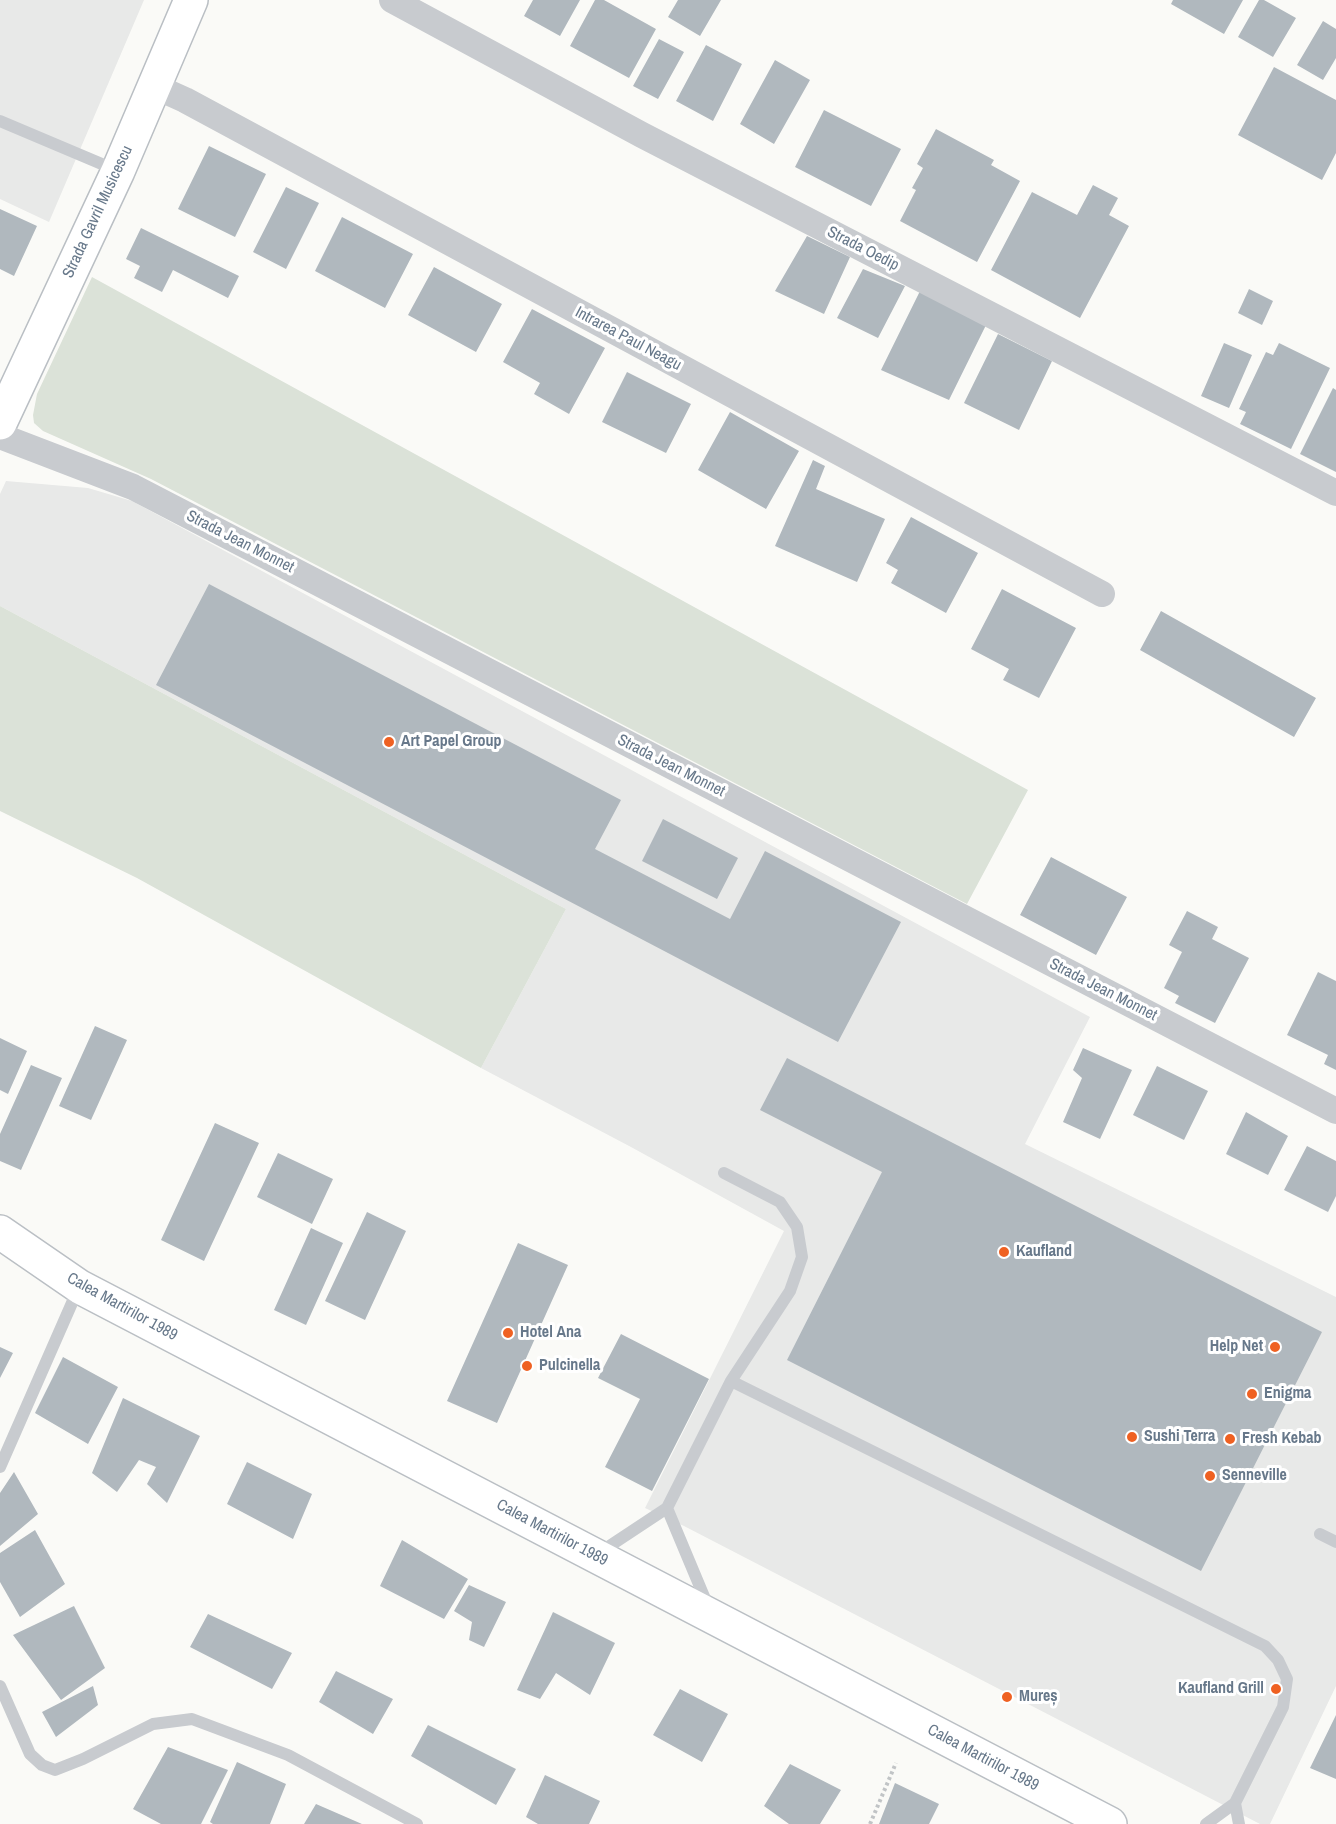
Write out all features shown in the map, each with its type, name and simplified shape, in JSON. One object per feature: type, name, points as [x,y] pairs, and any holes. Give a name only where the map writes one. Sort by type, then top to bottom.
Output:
[{"type":"main road","name":"Strada Gavril Musicescu","points":[[0,423],[118,171],[192,0]]},
{"type":"main road","name":"Calea Martirilor 1989","points":[[0,1232],[80,1287],[1110,1824]]},
{"type":"street","name":"Strada Oedip","points":[[392,0],[642,135],[1336,493]]},
{"type":"street","name":"Intrarea Paul Neagu","points":[[154,86],[196,106],[1102,594]]},
{"type":"street","name":"Strada Jean Monnet","points":[[0,436],[133,487],[1336,1112]]},
{"type":"lane","points":[[0,121],[118,171]]},
{"type":"lane","points":[[594,1556],[667,1508],[731,1381],[790,1291],[802,1257],[797,1227],[780,1202],[724,1173]]},
{"type":"lane","points":[[0,1467],[80,1287]]},
{"type":"lane","points":[[731,1381],[1265,1646],[1278,1660],[1287,1679],[1283,1707],[1235,1803],[1206,1824]]},
{"type":"lane","points":[[667,1508],[713,1618]]},
{"type":"lane","points":[[1320,1534],[1336,1542]]},
{"type":"lane","points":[[0,1686],[30,1754],[42,1765],[55,1770],[83,1759],[153,1724],[192,1719],[288,1755],[417,1824]]},
{"type":"lane","points":[[1235,1803],[1239,1824]]},
{"type":"path","points":[[870,1824],[896,1762]]},
{"type":"shaded area","points":[[0,0],[144,0],[49,222],[0,199]]},
{"type":"shaded area","points":[[92,277],[1028,790],[967,904],[151,479],[43,431],[34,423],[33,415],[37,394]]},
{"type":"shaded area","points":[[6,481],[88,488],[132,501],[1090,1017],[1025,1144],[1336,1297],[1336,1686],[1270,1824],[1260,1824],[684,1526],[645,1508],[784,1231],[481,1068],[566,909],[0,606],[0,494]]},
{"type":"shaded area","points":[[0,606],[566,909],[481,1068],[137,878],[0,811]]},
{"type":"building","points":[[533,0],[580,0],[560,36],[524,16]]},
{"type":"building","points":[[595,0],[604,0],[656,29],[629,78],[570,46]]},
{"type":"building","points":[[678,0],[721,0],[700,36],[668,17]]},
{"type":"building","points":[[1173,0],[1243,0],[1224,34],[1171,4]]},
{"type":"building","points":[[1259,0],[1264,0],[1296,18],[1273,57],[1238,37]]},
{"type":"building","points":[[1323,21],[1336,29],[1336,58],[1323,80],[1297,65]]},
{"type":"building","points":[[659,39],[684,52],[658,99],[633,86]]},
{"type":"building","points":[[706,45],[742,64],[713,121],[676,101]]},
{"type":"building","points":[[775,60],[810,80],[774,144],[740,124]]},
{"type":"building","points":[[1274,67],[1336,100],[1336,153],[1322,180],[1238,135]]},
{"type":"building","points":[[824,110],[901,149],[871,206],[795,167]]},
{"type":"building","points":[[936,129],[994,160],[991,165],[1020,181],[977,262],[900,221],[916,190],[912,188],[923,168],[917,164]]},
{"type":"building","points":[[209,146],[266,174],[235,237],[178,209]]},
{"type":"building","points":[[1093,185],[1118,198],[1109,215],[1129,226],[1080,318],[991,270],[1032,192],[1077,215]]},
{"type":"building","points":[[286,187],[319,203],[286,269],[253,252]]},
{"type":"building","points":[[0,209],[37,226],[14,276],[0,269]]},
{"type":"building","points":[[342,217],[413,254],[385,308],[315,271]]},
{"type":"building","points":[[141,228],[239,276],[228,298],[173,270],[162,292],[134,278],[140,266],[126,259]]},
{"type":"building","points":[[807,236],[850,257],[824,314],[775,291]]},
{"type":"building","points":[[434,267],[502,304],[476,352],[408,315]]},
{"type":"building","points":[[863,269],[905,286],[878,338],[837,318]]},
{"type":"building","points":[[1249,289],[1273,301],[1262,325],[1238,313]]},
{"type":"building","points":[[920,291],[988,321],[949,400],[881,370]]},
{"type":"building","points":[[532,309],[605,348],[569,414],[534,394],[540,383],[503,362]]},
{"type":"building","points":[[998,334],[1052,361],[1019,430],[964,403]]},
{"type":"building","points":[[1224,343],[1252,355],[1229,408],[1201,396]]},
{"type":"building","points":[[1279,343],[1330,368],[1291,449],[1240,424],[1246,412],[1239,409],[1266,352],[1273,355]]},
{"type":"building","points":[[627,372],[691,404],[666,453],[602,422]]},
{"type":"building","points":[[1333,388],[1336,390],[1336,472],[1300,454]]},
{"type":"building","points":[[730,412],[799,451],[766,509],[698,470]]},
{"type":"building","points":[[813,460],[825,466],[816,489],[885,519],[857,582],[775,546]]},
{"type":"building","points":[[911,517],[978,553],[946,613],[891,583],[898,570],[886,563]]},
{"type":"building","name":"Art Papel Group","points":[[209,584],[621,800],[595,849],[730,919],[765,851],[901,922],[838,1042],[156,685]]},
{"type":"building","points":[[1002,589],[1076,628],[1039,698],[1003,680],[1009,669],[971,649]]},
{"type":"building","points":[[1161,611],[1316,698],[1294,737],[1140,650]]},
{"type":"building","points":[[663,819],[738,858],[717,899],[642,861]]},
{"type":"building","points":[[1051,857],[1127,897],[1096,955],[1020,915]]},
{"type":"building","points":[[1187,911],[1218,927],[1212,939],[1249,958],[1215,1023],[1175,1003],[1179,996],[1164,988],[1182,952],[1169,945]]},
{"type":"building","points":[[1318,972],[1336,981],[1336,1070],[1324,1064],[1328,1055],[1287,1035]]},
{"type":"building","points":[[95,1026],[127,1040],[91,1120],[59,1106]]},
{"type":"building","points":[[0,1038],[27,1051],[8,1094],[0,1090]]},
{"type":"building","points":[[1083,1048],[1132,1070],[1100,1139],[1063,1122],[1082,1078],[1073,1070]]},
{"type":"building","name":"Kaufland","points":[[787,1058],[1322,1332],[1201,1571],[787,1360],[882,1172],[760,1110]]},
{"type":"building","points":[[31,1065],[62,1078],[21,1170],[0,1161],[0,1134]]},
{"type":"building","points":[[1157,1066],[1208,1091],[1184,1140],[1133,1115]]},
{"type":"building","points":[[1246,1112],[1288,1136],[1268,1175],[1226,1154]]},
{"type":"building","points":[[215,1123],[259,1143],[204,1261],[161,1240]]},
{"type":"building","points":[[1307,1146],[1336,1161],[1336,1196],[1328,1212],[1284,1190]]},
{"type":"building","points":[[278,1153],[333,1179],[312,1224],[257,1197]]},
{"type":"building","points":[[367,1212],[406,1231],[365,1320],[325,1301]]},
{"type":"building","points":[[311,1228],[343,1243],[306,1325],[274,1310]]},
{"type":"building","name":"Hotel Ana","points":[[518,1243],[568,1265],[497,1423],[447,1401]]},
{"type":"building","points":[[621,1334],[709,1379],[652,1491],[605,1467],[640,1399],[598,1378]]},
{"type":"building","points":[[0,1347],[13,1353],[0,1378]]},
{"type":"building","points":[[63,1357],[118,1387],[88,1444],[35,1413]]},
{"type":"building","points":[[123,1398],[200,1436],[167,1503],[147,1484],[156,1467],[139,1460],[117,1492],[92,1473]]},
{"type":"building","points":[[247,1462],[312,1494],[293,1539],[227,1504]]},
{"type":"building","points":[[14,1472],[38,1514],[0,1546],[0,1493]]},
{"type":"building","points":[[35,1530],[65,1584],[20,1617],[0,1582],[0,1553]]},
{"type":"building","points":[[402,1540],[468,1579],[444,1619],[380,1586]]},
{"type":"building","points":[[469,1585],[506,1602],[484,1647],[469,1640],[472,1622],[454,1611]]},
{"type":"building","points":[[74,1606],[105,1668],[61,1700],[13,1635]]},
{"type":"building","points":[[553,1612],[615,1643],[590,1695],[556,1673],[540,1699],[517,1690]]},
{"type":"building","points":[[208,1614],[292,1653],[272,1689],[190,1647]]},
{"type":"building","points":[[336,1671],[393,1699],[373,1734],[319,1702]]},
{"type":"building","points":[[93,1686],[98,1705],[56,1737],[42,1712]]},
{"type":"building","points":[[680,1689],[728,1714],[702,1762],[653,1735]]},
{"type":"building","points":[[1336,1715],[1336,1779],[1310,1768]]},
{"type":"building","points":[[428,1725],[516,1769],[496,1805],[411,1756]]},
{"type":"building","points":[[168,1747],[228,1770],[201,1824],[161,1824],[133,1809]]},
{"type":"building","points":[[237,1762],[286,1784],[270,1824],[213,1824],[210,1822]]},
{"type":"building","points":[[790,1764],[841,1790],[820,1824],[789,1824],[764,1806]]},
{"type":"building","points":[[545,1775],[600,1801],[589,1824],[538,1824],[526,1817]]},
{"type":"building","points":[[895,1783],[939,1804],[929,1824],[879,1824]]},
{"type":"building","points":[[316,1804],[362,1824],[304,1824]]},
{"type":"place","name":"Art Papel Group","points":[[389,742]]},
{"type":"place","name":"Kaufland","points":[[1004,1252]]},
{"type":"place","name":"Hotel Ana","points":[[508,1333]]},
{"type":"place","name":"Help Net","points":[[1275,1347]]},
{"type":"place","name":"Pulcinella","points":[[527,1366]]},
{"type":"place","name":"Enigma","points":[[1252,1394]]},
{"type":"place","name":"Sushi Terra","points":[[1132,1437]]},
{"type":"place","name":"Fresh Kebab","points":[[1230,1439]]},
{"type":"place","name":"Senneville","points":[[1210,1476]]},
{"type":"place","name":"Kaufland Grill","points":[[1276,1689]]},
{"type":"place","name":"Mureș","points":[[1007,1697]]}]
